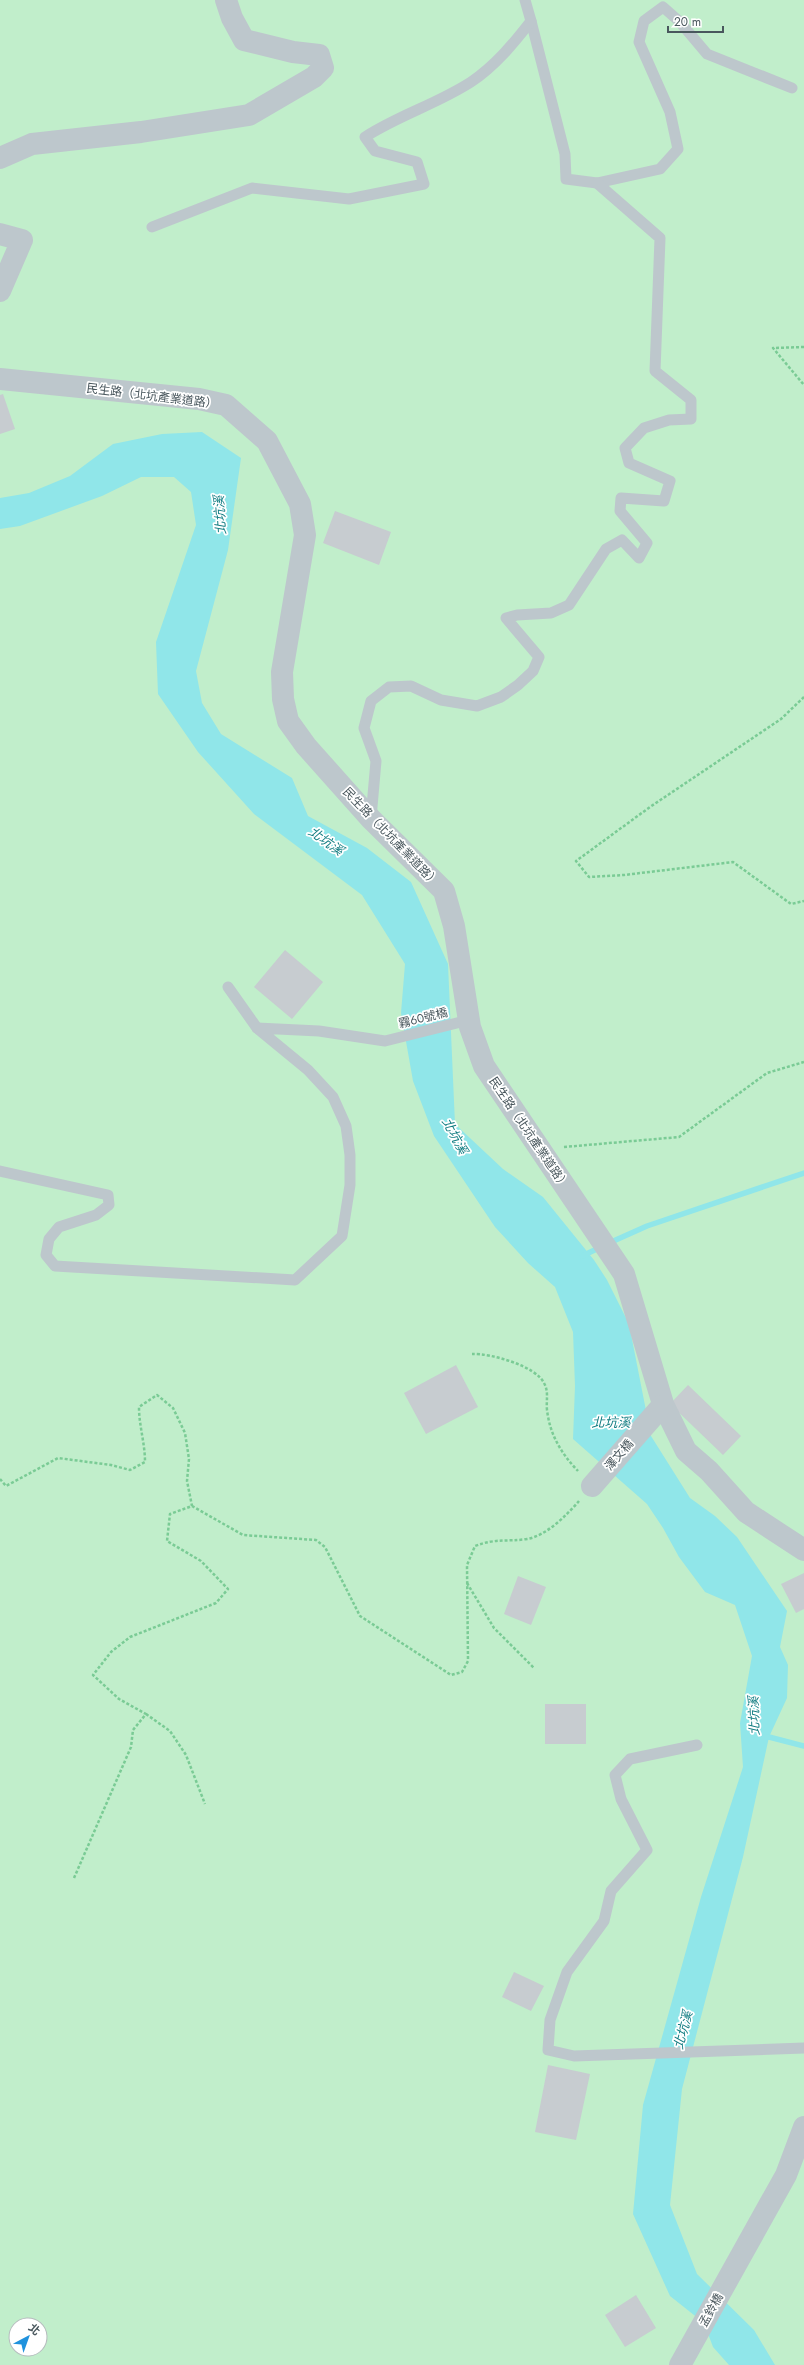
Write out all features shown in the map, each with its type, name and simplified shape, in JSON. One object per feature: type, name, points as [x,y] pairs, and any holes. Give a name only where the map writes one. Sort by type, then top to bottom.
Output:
[{"type":"street","points":[[0,158],[32,144],[141,132],[249,115],[314,77],[323,68],[319,55],[293,52],[244,40],[232,18],[226,0]]},
{"type":"street","points":[[0,234],[22,240],[0,291]]},
{"type":"street","name":"民生路（北坑產業道路）","points":[[0,379],[199,399],[226,405],[267,441],[300,504],[305,535],[282,672],[283,699],[288,721],[306,746],[370,819],[444,891],[454,926],[468,1020],[484,1066],[601,1242],[624,1274],[663,1404],[686,1451],[709,1471],[746,1512],[804,1550]]},
{"type":"street","name":"澤文橋","points":[[592,1486],[662,1406]]},
{"type":"street","name":"孟鈴橋","points":[[680,2365],[786,2175],[804,2127]]},
{"type":"lane","points":[[525,0],[565,154],[566,179],[597,183],[660,169],[678,148],[670,112],[639,42],[644,21],[663,7],[680,22],[707,54],[792,88]]},
{"type":"lane","points":[[152,227],[252,188],[349,199],[424,184],[417,162],[375,151],[365,138],[388,123],[432,104],[472,81],[510,48],[531,21]]},
{"type":"lane","points":[[370,819],[376,761],[364,728],[371,701],[389,687],[411,686],[441,700],[478,706],[501,697],[533,671],[539,657],[506,618],[517,615],[551,613],[569,605],[606,550],[622,540],[639,558],[647,543],[620,511],[621,498],[664,501],[670,481],[629,463],[624,448],[644,428],[669,420],[691,419],[691,400],[655,371],[660,238],[597,183]]},
{"type":"lane","points":[[0,1171],[108,1195],[110,1205],[96,1215],[59,1227],[49,1239],[46,1255],[55,1266],[295,1280],[342,1236],[350,1185],[350,1155],[346,1126],[334,1097],[308,1070],[257,1028],[228,987]]},
{"type":"lane","name":"霧60號橋","points":[[257,1028],[319,1031],[386,1041],[468,1020]]},
{"type":"lane","points":[[697,1745],[630,1759],[615,1775],[621,1799],[647,1850],[611,1891],[604,1921],[566,1972],[550,2020],[548,2050],[574,2056],[804,2048]]},
{"type":"path","points":[[804,347],[773,348],[804,385]]},
{"type":"path","points":[[804,697],[781,719],[650,807],[576,862],[590,877],[624,875],[733,862],[791,904],[804,901]]},
{"type":"path","points":[[540,1149],[679,1137],[766,1073],[804,1062]]},
{"type":"path","points":[[0,1479],[6,1486],[58,1458],[111,1465],[130,1470],[145,1462],[145,1448],[139,1426],[139,1407],[156,1395],[173,1408],[185,1433],[189,1459],[187,1481],[192,1506],[243,1535],[316,1540],[324,1547],[360,1616],[451,1675],[462,1672],[468,1661],[467,1565],[475,1546],[491,1540],[528,1539],[562,1520],[592,1486],[562,1454],[549,1425],[547,1391],[543,1380],[519,1364],[486,1353],[472,1354]]},
{"type":"path","points":[[192,1506],[170,1514],[167,1542],[201,1561],[228,1589],[216,1603],[130,1637],[111,1652],[93,1675],[119,1699],[146,1714],[170,1731],[186,1756],[206,1804]]},
{"type":"path","points":[[467,1582],[494,1628],[534,1668]]},
{"type":"path","points":[[74,1878],[131,1747],[133,1730],[146,1714]]},
{"type":"green space","points":[[0,0],[804,0],[804,2365],[0,2365]]},
{"type":"water","name":"北坑溪","points":[[202,432],[241,458],[228,550],[196,671],[202,703],[221,734],[292,778],[308,816],[367,848],[411,882],[448,964],[455,1124],[503,1169],[543,1197],[594,1260],[607,1280],[629,1324],[651,1436],[690,1498],[715,1516],[737,1537],[787,1611],[780,1647],[788,1665],[787,1698],[769,1737],[743,1857],[682,2089],[670,2205],[697,2274],[754,2330],[775,2365],[729,2365],[713,2347],[704,2323],[670,2296],[633,2214],[643,2105],[701,1897],[743,1767],[740,1723],[752,1656],[735,1605],[705,1592],[679,1557],[663,1528],[647,1504],[573,1439],[575,1386],[573,1332],[555,1287],[528,1263],[495,1227],[434,1136],[413,1081],[401,1013],[405,964],[362,895],[254,814],[198,752],[158,694],[156,642],[196,525],[191,492],[174,477],[141,477],[102,496],[20,526],[0,529],[0,498],[29,493],[70,476],[113,444],[162,434]]},
{"type":"building","points":[[3,394],[15,429],[0,434],[0,395]]},
{"type":"building","points":[[335,511],[391,532],[379,565],[323,543]]},
{"type":"building","points":[[285,950],[323,982],[292,1019],[254,987]]},
{"type":"building","points":[[456,1365],[478,1407],[426,1434],[404,1393]]},
{"type":"building","points":[[688,1385],[741,1436],[723,1455],[670,1404]]},
{"type":"building","points":[[804,1573],[804,1609],[796,1613],[781,1584]]},
{"type":"building","points":[[518,1576],[546,1587],[531,1625],[504,1614]]},
{"type":"building","points":[[545,1704],[586,1704],[586,1744],[545,1744]]},
{"type":"building","points":[[514,1972],[544,1986],[531,2011],[502,1997]]},
{"type":"building","points":[[548,2065],[590,2074],[576,2140],[535,2132]]},
{"type":"building","points":[[636,2295],[656,2328],[625,2347],[605,2315]]},
{"type":"waterway","points":[[609,1243],[647,1226],[804,1173]]},
{"type":"waterway","points":[[582,1256],[601,1247]]},
{"type":"waterway","points":[[762,1738],[769,1737],[804,1746]]}]
